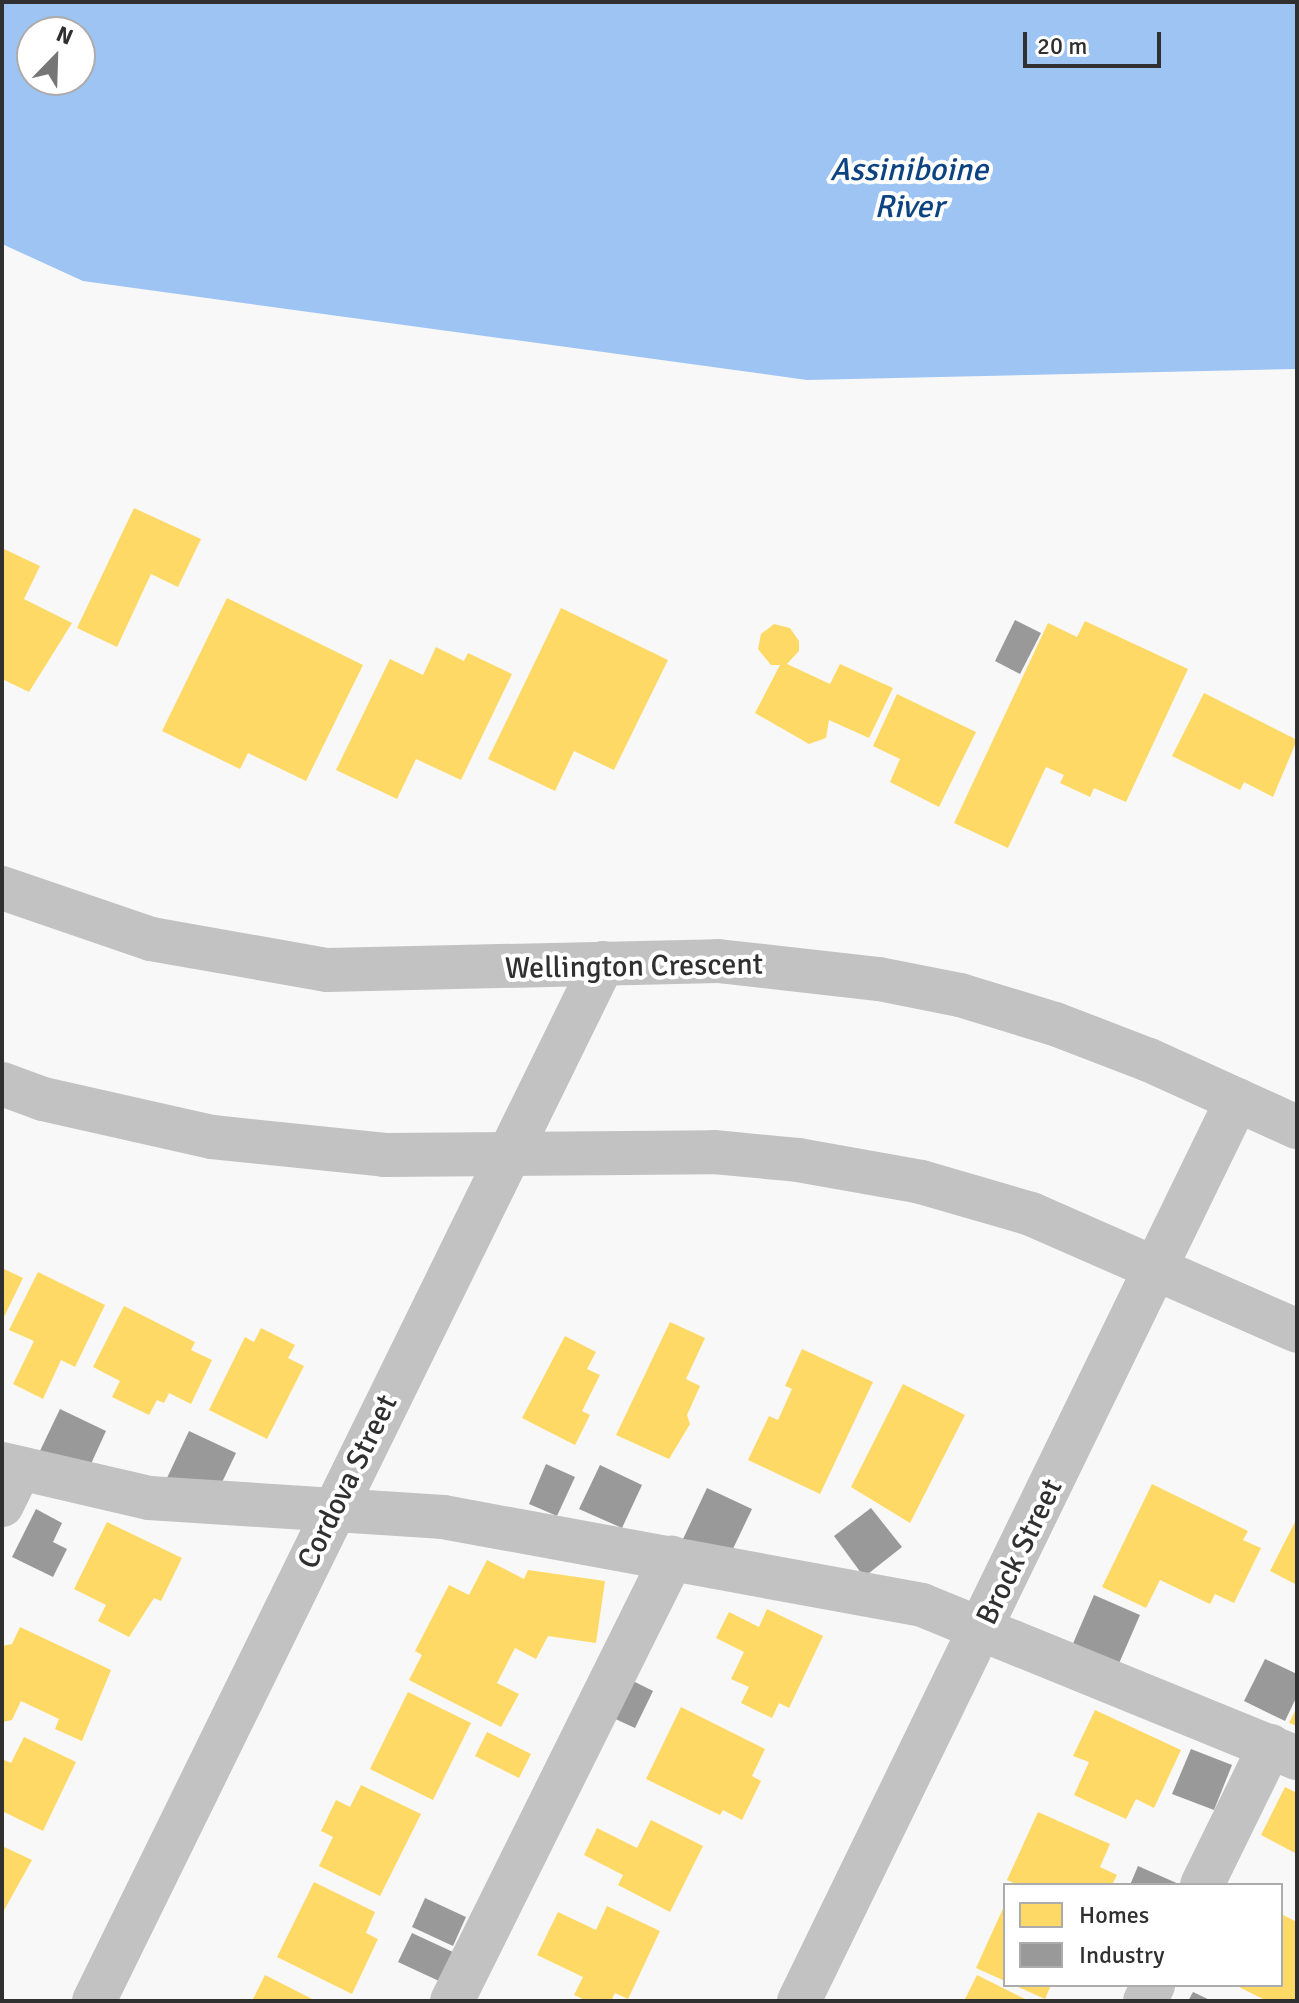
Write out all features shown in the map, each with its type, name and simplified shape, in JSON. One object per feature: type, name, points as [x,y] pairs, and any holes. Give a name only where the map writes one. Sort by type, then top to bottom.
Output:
[{"type":"street","name":"Wellington Crescent","points":[[2,888],[151,939],[327,970],[422,972],[603,963],[762,964],[960,995],[1118,1047],[1297,1127]]},
{"type":"street","name":"Cordova Street","points":[[94,2001],[603,963]]},
{"type":"street","points":[[2,1084],[43,1099],[212,1137],[385,1155],[714,1152],[798,1160],[976,1196],[1158,1268],[1297,1331]]},
{"type":"street","name":"Brock Street","points":[[799,2001],[982,1631],[1237,1100]]},
{"type":"street","points":[[8,1479],[149,1498],[443,1517],[922,1605],[1284,1752],[1203,1883]]},
{"type":"street","points":[[452,2001],[672,1558]]},
{"type":"water","name":"Assiniboine River","points":[[2,2],[1297,2],[1297,369],[807,380],[83,281],[2,244]]},
{"type":"building: Homes","points":[[134,508],[201,539],[178,587],[151,574],[117,647],[77,628]]},
{"type":"building: Homes","points":[[2,548],[40,566],[24,599],[72,623],[29,692],[2,679]]},
{"type":"building: Homes","points":[[227,598],[363,665],[306,781],[248,753],[240,769],[162,731]]},
{"type":"building: Homes","points":[[561,608],[668,660],[614,770],[574,751],[555,791],[488,759]]},
{"type":"building: Homes","points":[[1085,621],[1188,669],[1126,802],[1094,788],[1090,797],[1060,783],[1064,775],[1046,767],[1008,848],[954,823],[1048,623],[1077,637]]},
{"type":"building: Homes","points":[[774,624],[790,628],[799,641],[799,651],[787,664],[830,684],[840,664],[893,688],[869,738],[829,720],[826,738],[809,744],[755,713],[780,665],[771,665],[758,649],[761,634]]},
{"type":"building: Homes","points":[[436,647],[464,661],[468,653],[512,674],[461,780],[416,759],[397,799],[336,770],[390,659],[423,675]]},
{"type":"building: Homes","points":[[1204,693],[1297,740],[1273,797],[1244,782],[1240,790],[1172,756]]},
{"type":"building: Homes","points":[[897,694],[976,732],[939,807],[890,782],[900,759],[873,746]]},
{"type":"building: Homes","points":[[2,1268],[23,1278],[2,1321]]},
{"type":"building: Homes","points":[[38,1272],[105,1305],[75,1367],[61,1360],[43,1399],[13,1384],[34,1341],[9,1330]]},
{"type":"building: Homes","points":[[124,1306],[195,1342],[191,1350],[212,1360],[191,1404],[169,1393],[164,1403],[157,1400],[149,1415],[112,1397],[120,1381],[93,1367]]},
{"type":"building: Homes","points":[[670,1322],[705,1338],[686,1379],[700,1386],[687,1415],[690,1424],[669,1459],[616,1435]]},
{"type":"building: Homes","points":[[261,1328],[295,1345],[288,1358],[304,1366],[267,1439],[209,1410],[245,1337],[254,1342]]},
{"type":"building: Homes","points":[[565,1336],[596,1352],[587,1369],[600,1375],[582,1411],[590,1415],[575,1445],[522,1418]]},
{"type":"building: Homes","points":[[802,1349],[873,1382],[820,1494],[748,1460],[769,1416],[778,1420],[792,1389],[785,1386]]},
{"type":"building: Homes","points":[[903,1384],[965,1415],[910,1523],[851,1487]]},
{"type":"building: Homes","points":[[1152,1484],[1248,1531],[1243,1540],[1261,1548],[1234,1603],[1215,1594],[1210,1604],[1160,1580],[1146,1608],[1102,1587]]},
{"type":"building: Homes","points":[[1297,1518],[1297,1585],[1270,1571]]},
{"type":"building: Homes","points":[[107,1522],[182,1558],[161,1601],[154,1598],[129,1637],[98,1621],[106,1605],[74,1589]]},
{"type":"building: Homes","points":[[487,1560],[524,1579],[528,1570],[605,1581],[596,1643],[548,1636],[536,1659],[515,1648],[497,1683],[519,1694],[501,1727],[409,1680],[422,1655],[415,1651],[449,1585],[469,1595]]},
{"type":"building: Homes","points":[[767,1609],[823,1636],[789,1708],[779,1703],[772,1718],[741,1703],[749,1687],[731,1679],[744,1652],[716,1638],[729,1612],[759,1627]]},
{"type":"building: Homes","points":[[20,1627],[111,1670],[82,1741],[55,1729],[59,1719],[21,1701],[12,1720],[2,1722],[2,1646],[12,1644]]},
{"type":"building: Homes","points":[[408,1692],[471,1723],[433,1800],[370,1769]]},
{"type":"building: Homes","points":[[681,1707],[765,1749],[752,1776],[761,1781],[742,1820],[723,1810],[720,1815],[646,1779]]},
{"type":"building: Homes","points":[[1297,1707],[1297,1726],[1289,1723]]},
{"type":"building: Homes","points":[[1095,1710],[1181,1750],[1154,1808],[1136,1799],[1126,1819],[1074,1795],[1089,1762],[1073,1756]]},
{"type":"building: Homes","points":[[487,1732],[531,1754],[519,1778],[475,1756]]},
{"type":"building: Homes","points":[[24,1737],[76,1762],[43,1831],[2,1811],[2,1759],[11,1763]]},
{"type":"building: Homes","points":[[361,1785],[421,1814],[380,1896],[319,1866],[333,1837],[321,1831],[336,1800],[350,1807]]},
{"type":"building: Homes","points":[[1285,1787],[1297,1793],[1297,1854],[1261,1835]]},
{"type":"building: Homes","points":[[1038,1812],[1110,1844],[1100,1867],[1117,1875],[1113,1883],[1014,1883],[1007,1880]]},
{"type":"building: Homes","points":[[651,1820],[703,1846],[670,1912],[618,1885],[623,1875],[584,1855],[597,1828],[637,1848]]},
{"type":"building: Homes","points":[[2,1846],[32,1860],[2,1914]]},
{"type":"building: Homes","points":[[314,1882],[375,1912],[366,1933],[378,1939],[352,1994],[277,1957]]},
{"type":"building: Homes","points":[[607,1906],[660,1931],[628,1999],[615,1993],[611,2001],[587,2001],[574,1995],[583,1977],[537,1955],[558,1912],[596,1930]]},
{"type":"building: Homes","points":[[1003,1908],[1003,1980],[976,1968]]},
{"type":"building: Homes","points":[[1283,1915],[1297,1922],[1297,2001],[1267,2001],[1239,1987],[1283,1987]]},
{"type":"building: Homes","points":[[265,1975],[316,2001],[252,2001]]},
{"type":"building: Homes","points":[[977,1975],[1029,2001],[964,2001]]},
{"type":"building: Homes","points":[[1018,1987],[1050,1987],[1045,1999]]},
{"type":"building: Industry","points":[[1015,620],[1041,633],[1020,674],[995,661]]},
{"type":"building: Industry","points":[[60,1409],[106,1431],[85,1477],[38,1455]]},
{"type":"building: Industry","points":[[189,1431],[236,1453],[214,1499],[167,1478]]},
{"type":"building: Industry","points":[[546,1464],[575,1477],[557,1516],[529,1504]]},
{"type":"building: Industry","points":[[600,1465],[642,1485],[622,1528],[579,1509]]},
{"type":"building: Industry","points":[[707,1488],[752,1509],[730,1555],[683,1539]]},
{"type":"building: Industry","points":[[871,1508],[902,1547],[864,1577],[834,1536]]},
{"type":"building: Industry","points":[[36,1509],[62,1523],[53,1542],[67,1549],[53,1577],[12,1557]]},
{"type":"building: Industry","points":[[1094,1595],[1140,1615],[1117,1668],[1071,1648]]},
{"type":"building: Industry","points":[[1265,1659],[1297,1674],[1297,1696],[1285,1721],[1244,1701]]},
{"type":"building: Industry","points":[[629,1679],[653,1691],[635,1728],[611,1717]]},
{"type":"building: Industry","points":[[1191,1749],[1232,1765],[1214,1810],[1172,1794]]},
{"type":"building: Industry","points":[[1138,1866],[1176,1883],[1131,1883]]},
{"type":"building: Industry","points":[[425,1898],[466,1917],[453,1946],[412,1927]]},
{"type":"building: Industry","points":[[412,1933],[453,1952],[439,1981],[398,1962]]},
{"type":"building: Industry","points":[[1193,1992],[1212,2001],[1188,2001]]}]
